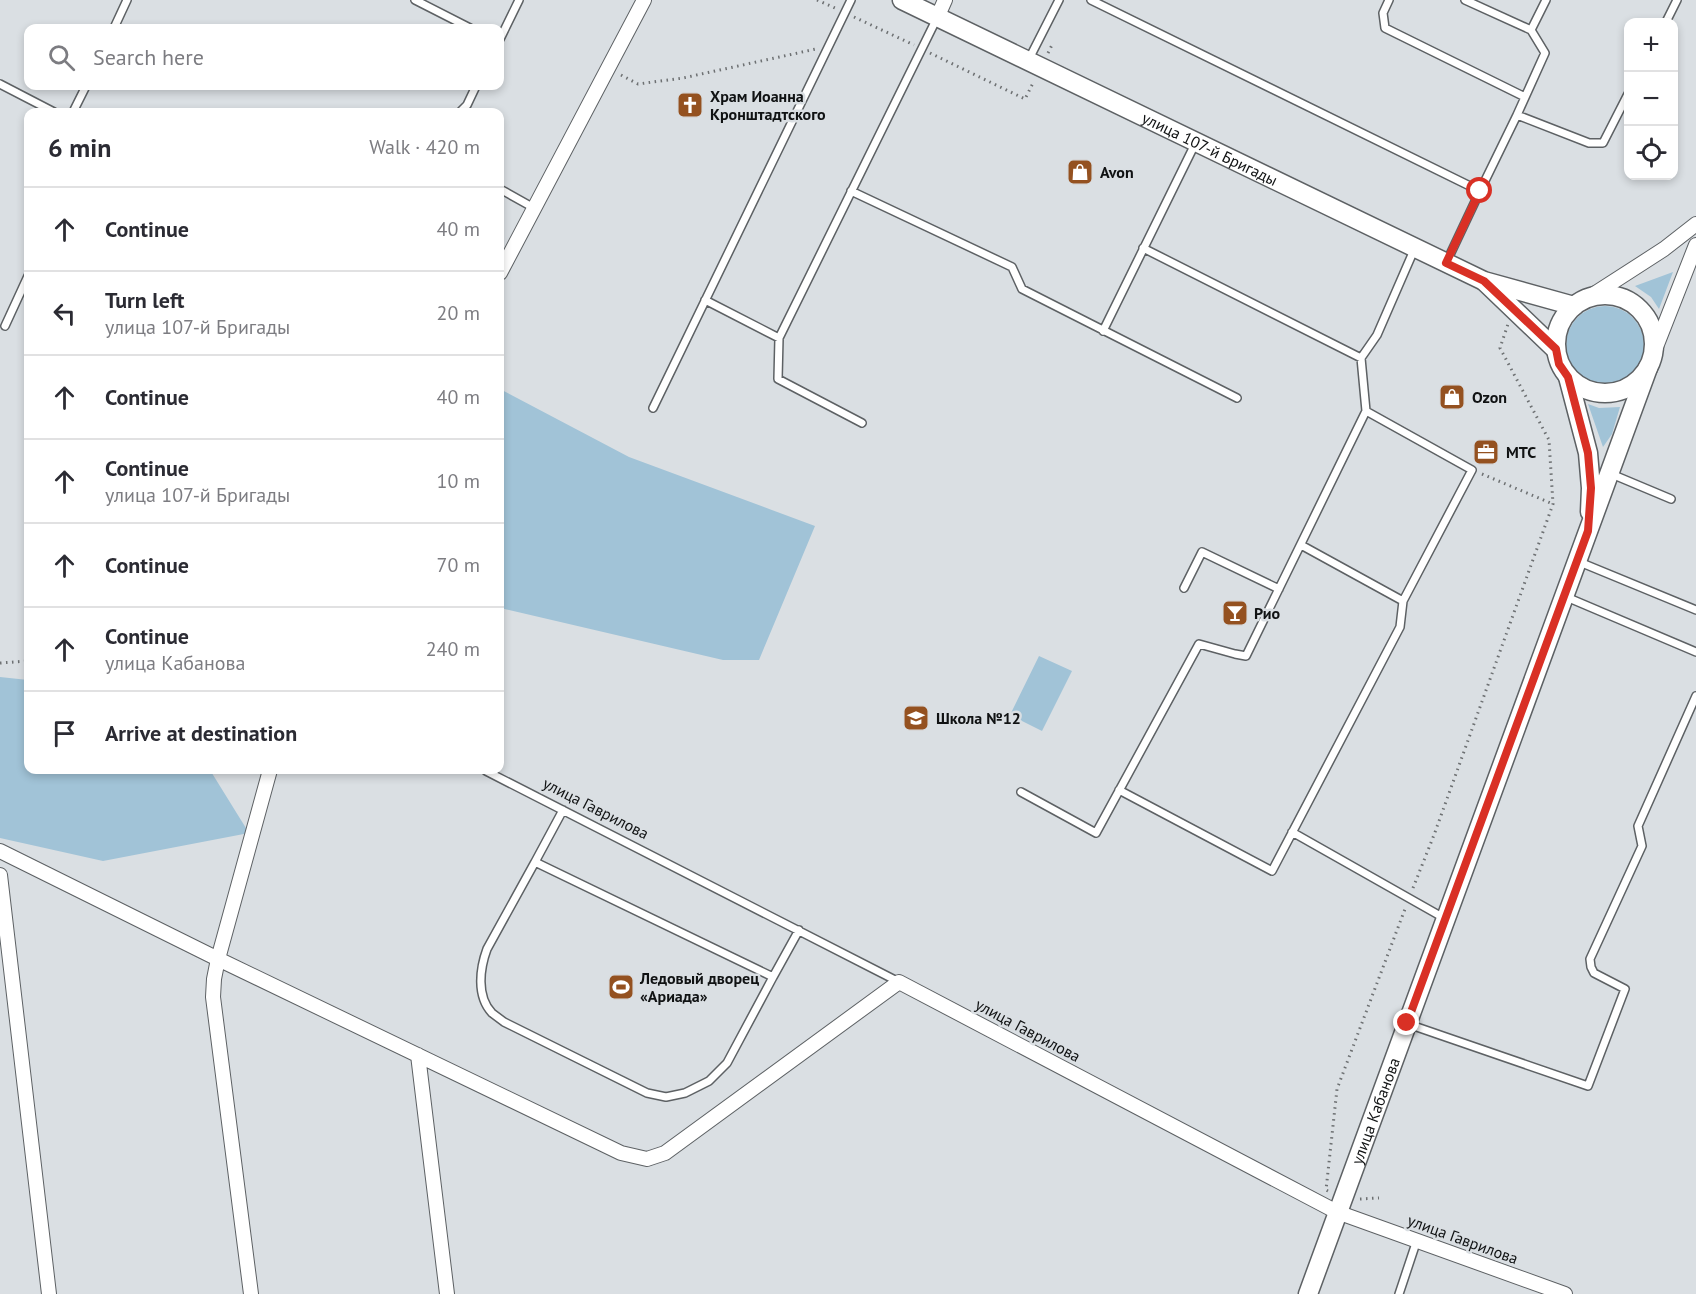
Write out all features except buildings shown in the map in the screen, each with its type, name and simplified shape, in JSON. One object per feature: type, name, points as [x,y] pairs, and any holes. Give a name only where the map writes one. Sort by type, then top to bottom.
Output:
[{"type":"main road","name":"улица 107-й Бригады","points":[[902,0],[1484,281]]},
{"type":"main road","points":[[1484,281],[1581,302]]},
{"type":"main road","points":[[1484,281],[1556,349]]},
{"type":"main road","points":[[1605,295],[1622,298],[1636,306],[1647,319],[1654,335],[1651,360],[1639,380],[1626,389],[1611,393],[1595,393],[1580,387],[1568,377],[1559,364],[1556,333],[1562,318],[1581,302],[1605,295]]},
{"type":"main road","name":"улица Кабанова","points":[[1308,1294],[1651,360]]},
{"type":"main road","points":[[1568,377],[1588,453],[1591,488],[1588,531]]},
{"type":"street","points":[[504,265],[644,0]]},
{"type":"street","points":[[937,18],[945,0]]},
{"type":"street","points":[[1581,302],[1664,249],[1696,224]]},
{"type":"street","name":"улица Кабанова","points":[[1651,360],[1692,270],[1696,245]]},
{"type":"street","points":[[251,1294],[213,997],[218,958],[269,774]]},
{"type":"street","points":[[0,851],[621,1153],[647,1159],[665,1153],[899,982]]},
{"type":"street","points":[[0,874],[49,1294]]},
{"type":"street","name":"улица Гаврилова","points":[[899,982],[1340,1204],[1418,1240],[1565,1294]]},
{"type":"street","points":[[418,1055],[447,1294]]},
{"type":"lane","points":[[116,24],[128,0]]},
{"type":"lane","points":[[415,0],[462,24]]},
{"type":"lane","points":[[504,31],[519,0]]},
{"type":"lane","points":[[653,408],[850,0]]},
{"type":"lane","points":[[1034,65],[1059,0]]},
{"type":"lane","points":[[1091,0],[1480,191]]},
{"type":"lane","points":[[1389,0],[1383,13],[1385,28],[1525,97]]},
{"type":"lane","points":[[1446,263],[1545,53],[1531,30],[1465,0]]},
{"type":"lane","points":[[1531,30],[1546,0]]},
{"type":"lane","points":[[1668,18],[1677,0]]},
{"type":"lane","points":[[862,423],[778,379],[779,338],[937,18]]},
{"type":"lane","points":[[0,84],[46,108]]},
{"type":"lane","points":[[75,108],[84,90]]},
{"type":"lane","points":[[464,108],[474,90]]},
{"type":"lane","points":[[1517,115],[1589,142],[1603,142],[1624,103]]},
{"type":"lane","points":[[1103,331],[1196,142]]},
{"type":"lane","points":[[851,190],[1012,267],[1022,289],[1237,398]]},
{"type":"lane","points":[[504,191],[534,208]]},
{"type":"lane","points":[[1143,248],[1360,358]]},
{"type":"lane","points":[[1021,792],[1096,833],[1199,644],[1246,656],[1366,411],[1360,358],[1377,335],[1415,248]]},
{"type":"lane","points":[[5,326],[24,285]]},
{"type":"lane","points":[[705,300],[779,338]]},
{"type":"lane","points":[[1119,790],[1272,871],[1400,627],[1403,601],[1472,470],[1366,411]]},
{"type":"lane","points":[[1610,473],[1671,499]]},
{"type":"lane","points":[[1300,545],[1403,601]]},
{"type":"lane","points":[[1184,588],[1202,552],[1279,589]]},
{"type":"lane","points":[[1577,561],[1696,610]]},
{"type":"lane","points":[[1564,596],[1696,652]]},
{"type":"lane","points":[[1407,1023],[1588,1086],[1625,989],[1594,973],[1590,959],[1642,846],[1638,826],[1696,696]]},
{"type":"lane","name":"улица Гаврилова","points":[[492,774],[899,982]]},
{"type":"lane","points":[[563,810],[487,949],[482,964],[481,979],[484,997],[491,1011],[504,1022],[647,1093],[666,1097],[685,1093],[709,1081],[727,1063],[799,930]]},
{"type":"lane","points":[[1292,832],[1445,919]]},
{"type":"lane","points":[[535,862],[773,977]]},
{"type":"lane","points":[[1399,1294],[1418,1240]]},
{"type":"path","points":[[818,0],[1025,99],[1034,65],[1053,43]]},
{"type":"path","points":[[607,69],[638,84],[683,78],[829,45]]},
{"type":"path","points":[[1379,1198],[1351,1200],[1340,1204],[1326,1190],[1337,1089],[1438,824],[1553,504],[1549,440],[1500,348],[1508,322]]},
{"type":"path","points":[[1472,470],[1553,504]]},
{"type":"path","points":[[0,663],[24,661]]},
{"type":"shaded area","points":[[1673,272],[1659,309],[1651,297],[1635,286]]},
{"type":"shaded area","points":[[1597,306],[1613,306],[1627,312],[1638,323],[1644,337],[1644,353],[1638,367],[1627,378],[1613,384],[1597,384],[1583,378],[1572,367],[1566,353],[1566,337],[1572,323],[1583,312]]},
{"type":"shaded area","points":[[504,391],[629,457],[815,526],[759,660],[723,660],[504,609]]},
{"type":"shaded area","points":[[1588,404],[1599,408],[1620,407],[1612,434],[1603,447]]},
{"type":"shaded area","points":[[1039,656],[1072,671],[1042,731],[1010,715]]},
{"type":"shaded area","points":[[0,677],[24,680],[24,774],[212,774],[249,833],[103,861],[0,838]]},
{"type":"place","name":"Храм Иоанна Кронштадтского","points":[[690,105]]},
{"type":"place","name":"Avon","points":[[1080,172]]},
{"type":"place","name":"Ozon","points":[[1452,397]]},
{"type":"place","name":"МТС","points":[[1486,452]]},
{"type":"place","name":"Рио","points":[[1235,613]]},
{"type":"place","name":"Школа №12","points":[[916,718]]},
{"type":"place","name":"Ледовый дворец «Ариада»","points":[[621,987]]},
{"type":"route","points":[[1407,1023],[1588,531],[1591,488],[1588,453],[1568,377],[1559,364],[1556,349],[1484,281],[1446,263],[1480,191]]}]
